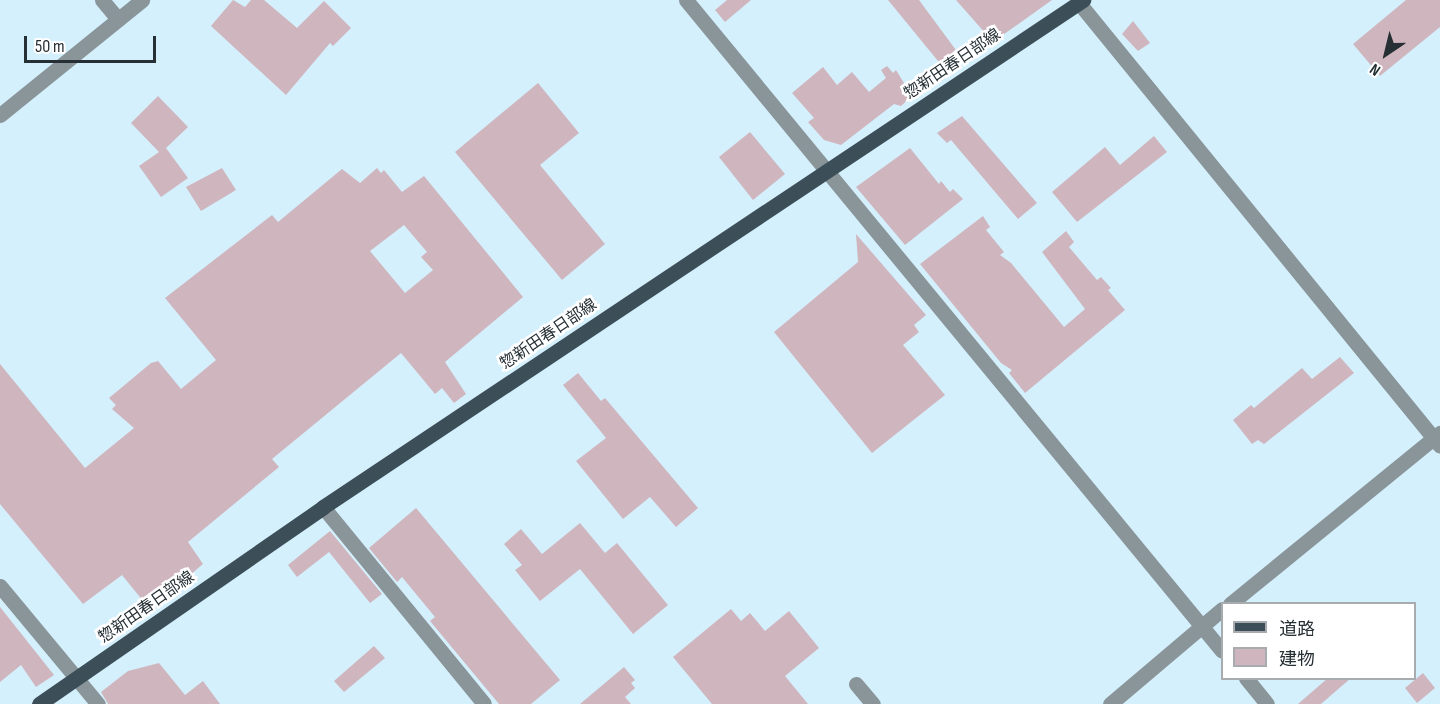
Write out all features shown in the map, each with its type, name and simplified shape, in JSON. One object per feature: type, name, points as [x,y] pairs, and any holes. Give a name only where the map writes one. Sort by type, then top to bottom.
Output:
[{"type":"main road","name":"惣新田春日部線","points":[[39,704],[322,507],[1081,1]]},
{"type":"street","points":[[102,0],[118,19]]},
{"type":"street","points":[[0,115],[142,0]]},
{"type":"street","points":[[686,0],[1221,650]]},
{"type":"street","points":[[1081,1],[1438,439],[1231,602]]},
{"type":"street","points":[[322,507],[484,704]]},
{"type":"street","points":[[0,586],[98,704]]},
{"type":"street","points":[[1110,704],[1221,610]]},
{"type":"street","points":[[1248,680],[1267,704]]},
{"type":"street","points":[[856,684],[873,704]]},
{"type":"building","points":[[233,0],[245,7],[251,0],[264,0],[297,28],[324,1],[351,28],[333,46],[330,43],[286,95],[211,26]]},
{"type":"building","points":[[727,0],[751,0],[725,22],[715,10]]},
{"type":"building","points":[[888,0],[919,0],[964,61],[947,72]]},
{"type":"building","points":[[956,0],[1052,0],[993,42]]},
{"type":"building","points":[[1406,0],[1440,0],[1440,27],[1380,76],[1353,44]]},
{"type":"building","points":[[1133,21],[1150,43],[1138,51],[1122,34]]},
{"type":"building","points":[[887,66],[893,73],[896,70],[912,96],[901,106],[894,104],[841,145],[824,140],[808,122],[814,118],[792,93],[823,67],[837,85],[852,72],[869,92],[886,78],[881,70]]},
{"type":"building","points":[[538,83],[579,133],[540,165],[605,244],[562,280],[455,152]]},
{"type":"building","points":[[158,96],[188,127],[166,148],[188,178],[161,197],[139,166],[159,152],[131,123]]},
{"type":"building","points":[[962,116],[1037,203],[1018,219],[951,140],[947,143],[937,133]]},
{"type":"building","points":[[750,132],[785,174],[753,200],[719,157]]},
{"type":"building","points":[[1154,136],[1167,152],[1077,222],[1052,192],[1105,147],[1120,165]]},
{"type":"building","points":[[910,148],[939,184],[941,181],[950,192],[953,189],[963,199],[905,245],[856,187]]},
{"type":"building","points":[[222,168],[236,190],[201,211],[186,187]]},
{"type":"building","points":[[377,168],[381,173],[384,170],[402,192],[424,176],[523,297],[445,362],[466,394],[454,403],[442,388],[435,394],[401,353],[272,459],[279,467],[188,542],[203,564],[190,575],[187,571],[148,607],[122,575],[83,604],[0,504],[0,364],[85,468],[134,428],[112,409],[116,405],[109,398],[151,363],[158,361],[181,389],[216,360],[165,298],[272,215],[278,222],[342,169],[360,183]],"holes":[[[404,225],[427,252],[421,257],[433,270],[405,293],[370,251]]]},
{"type":"building","points":[[983,216],[990,227],[986,230],[1004,252],[1000,255],[1011,263],[1064,327],[1085,309],[1042,252],[1066,231],[1074,242],[1069,247],[1097,280],[1101,277],[1111,288],[1108,290],[1125,310],[1025,393],[1009,373],[1012,370],[1001,363],[920,264]]},
{"type":"building","points":[[856,234],[926,315],[914,325],[919,332],[903,345],[945,395],[872,453],[774,332],[858,262]]},
{"type":"building","points":[[1340,357],[1354,373],[1264,444],[1258,440],[1252,444],[1233,420],[1251,405],[1254,408],[1302,368],[1312,379]]},
{"type":"building","points":[[578,373],[601,401],[605,398],[698,508],[676,527],[650,497],[623,519],[576,461],[606,438],[563,385]]},
{"type":"building","points":[[416,508],[560,680],[531,704],[499,704],[430,621],[435,617],[402,577],[397,582],[369,548]]},
{"type":"building","points":[[580,523],[605,553],[617,543],[668,605],[633,634],[580,569],[540,601],[515,570],[522,565],[504,544],[521,529],[542,554]]},
{"type":"building","points":[[330,531],[382,594],[370,603],[329,552],[297,577],[288,565]]},
{"type":"building","points":[[0,607],[54,675],[36,687],[21,665],[0,682]]},
{"type":"building","points":[[731,609],[741,621],[750,613],[765,631],[789,611],[819,648],[785,676],[808,704],[712,704],[673,657]]},
{"type":"building","points":[[374,646],[385,658],[344,692],[334,681]]},
{"type":"building","points":[[159,663],[185,695],[203,681],[220,704],[108,704],[101,692],[128,671]]},
{"type":"building","points":[[624,667],[635,680],[631,683],[635,688],[625,697],[631,704],[580,704]]},
{"type":"building","points":[[1423,673],[1435,688],[1417,703],[1405,688]]},
{"type":"building","points":[[1326,680],[1349,680],[1321,704],[1298,704]]}]
